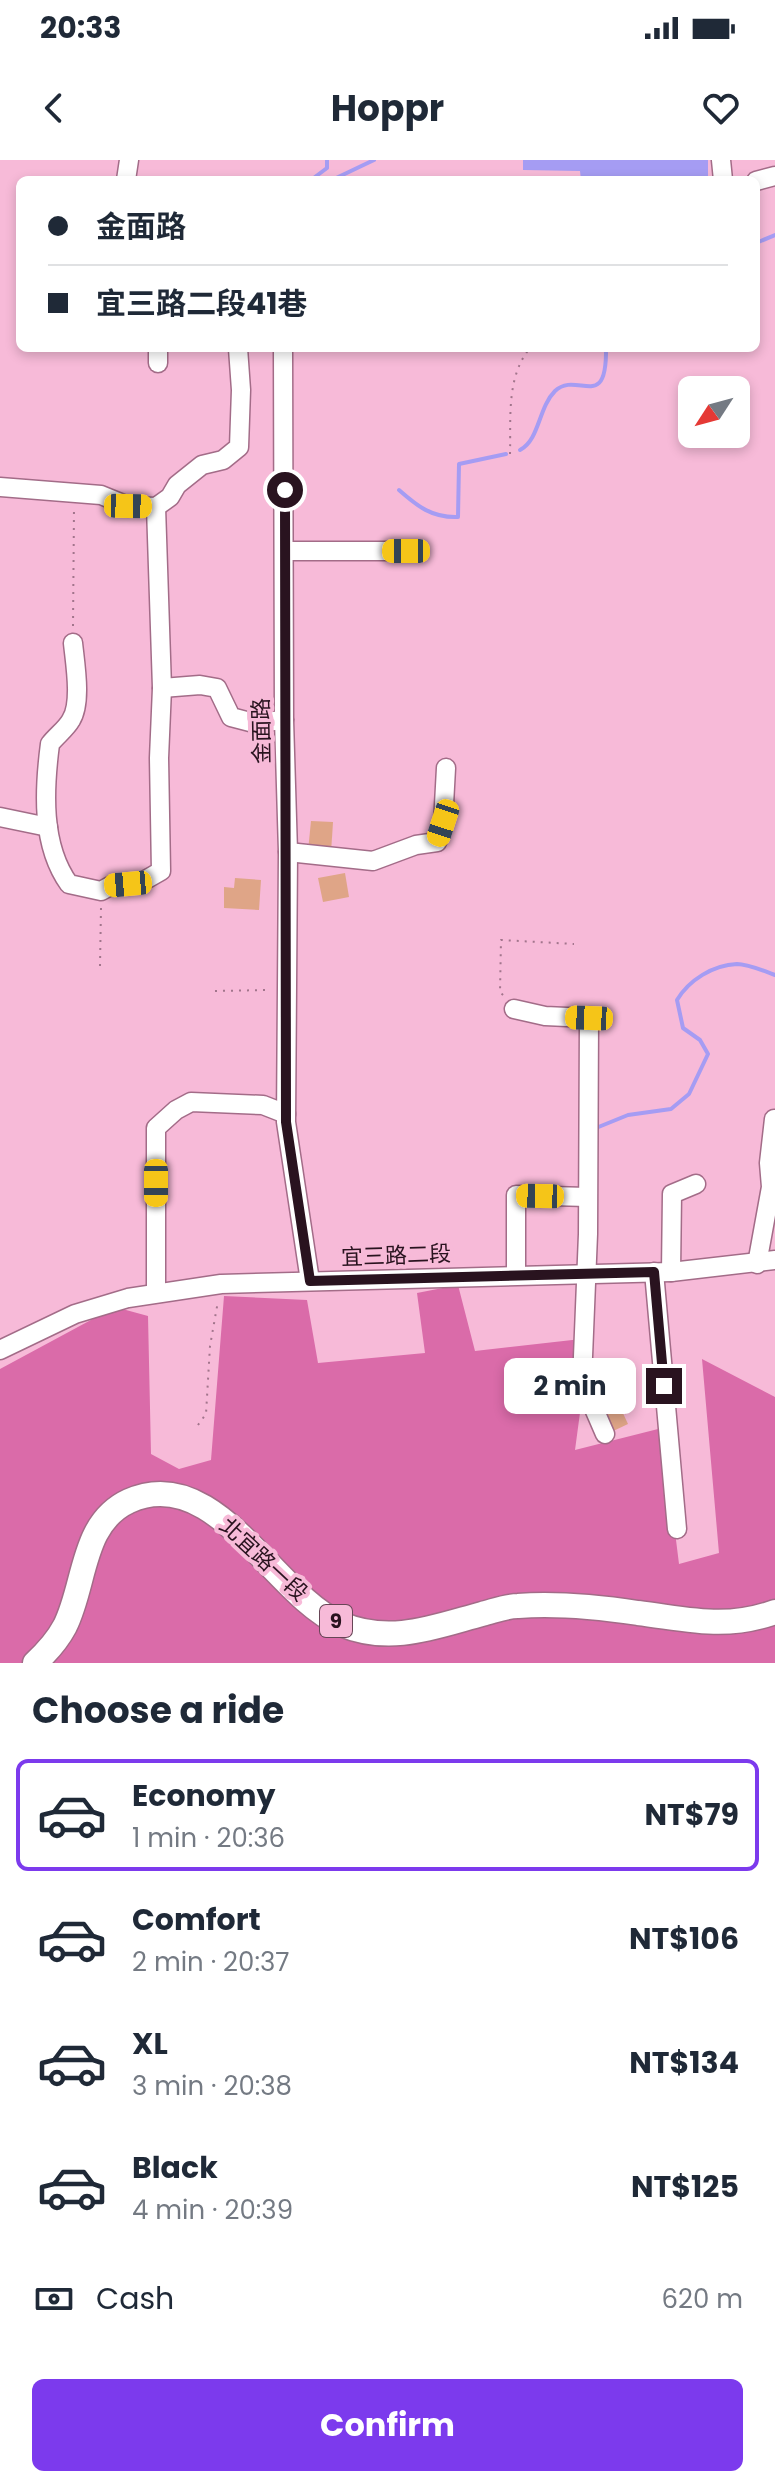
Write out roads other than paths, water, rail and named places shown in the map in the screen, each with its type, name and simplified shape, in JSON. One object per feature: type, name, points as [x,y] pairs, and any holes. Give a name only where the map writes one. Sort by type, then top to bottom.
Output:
[{"type":"main road","name":"北宜路一段","points":[[35,1663],[51,1648],[66,1625],[99,1526],[111,1510],[152,1493],[192,1501],[214,1513],[313,1605],[338,1623],[365,1632],[415,1634],[513,1606],[559,1604],[720,1624],[753,1620],[775,1612]]},
{"type":"street","points":[[0,487],[101,495],[128,506],[156,507],[202,465],[223,460],[239,447],[241,390],[238,352]]},
{"type":"street","name":"金面路","points":[[283,352],[284,720],[288,852],[286,1114],[310,1281]]},
{"type":"street","points":[[73,643],[77,677],[75,713],[50,744],[48,827],[59,871],[69,884],[101,891],[112,885],[140,883],[161,871],[159,758],[162,688],[156,507]]},
{"type":"street","points":[[285,551],[406,551]]},
{"type":"street","points":[[162,688],[200,685],[217,688],[231,717],[254,723],[284,720]]},
{"type":"street","points":[[288,852],[373,861],[416,845],[437,842],[443,823],[446,768]]},
{"type":"street","points":[[0,817],[48,827]]},
{"type":"street","points":[[514,1009],[545,1016],[589,1018],[588,1234],[582,1381],[605,1434]]},
{"type":"street","points":[[156,1293],[156,1128],[176,1110],[191,1102],[263,1105],[286,1114]]},
{"type":"street","points":[[766,1262],[771,1187],[769,1163],[774,1119]]},
{"type":"street","points":[[677,1529],[663,1272],[672,1194],[696,1184]]},
{"type":"street","points":[[516,1275],[516,1195],[587,1197]]},
{"type":"street","name":"宜三路二段","points":[[0,1350],[75,1314],[128,1298],[221,1284],[663,1272],[766,1262]]},
{"type":"waterway","points":[[316,176],[327,168],[327,160]]},
{"type":"waterway","points":[[340,176],[374,160]]},
{"type":"waterway","points":[[760,241],[775,235]]},
{"type":"waterway","points":[[520,450],[532,439],[545,406],[555,391],[564,386],[596,385],[602,380],[606,352]]},
{"type":"waterway","points":[[399,490],[426,510],[458,517],[459,464],[506,454]]},
{"type":"waterway","points":[[596,1128],[628,1115],[671,1109],[689,1094],[708,1054],[700,1040],[683,1028],[677,1000],[695,980],[719,967],[737,964],[775,975]]}]
